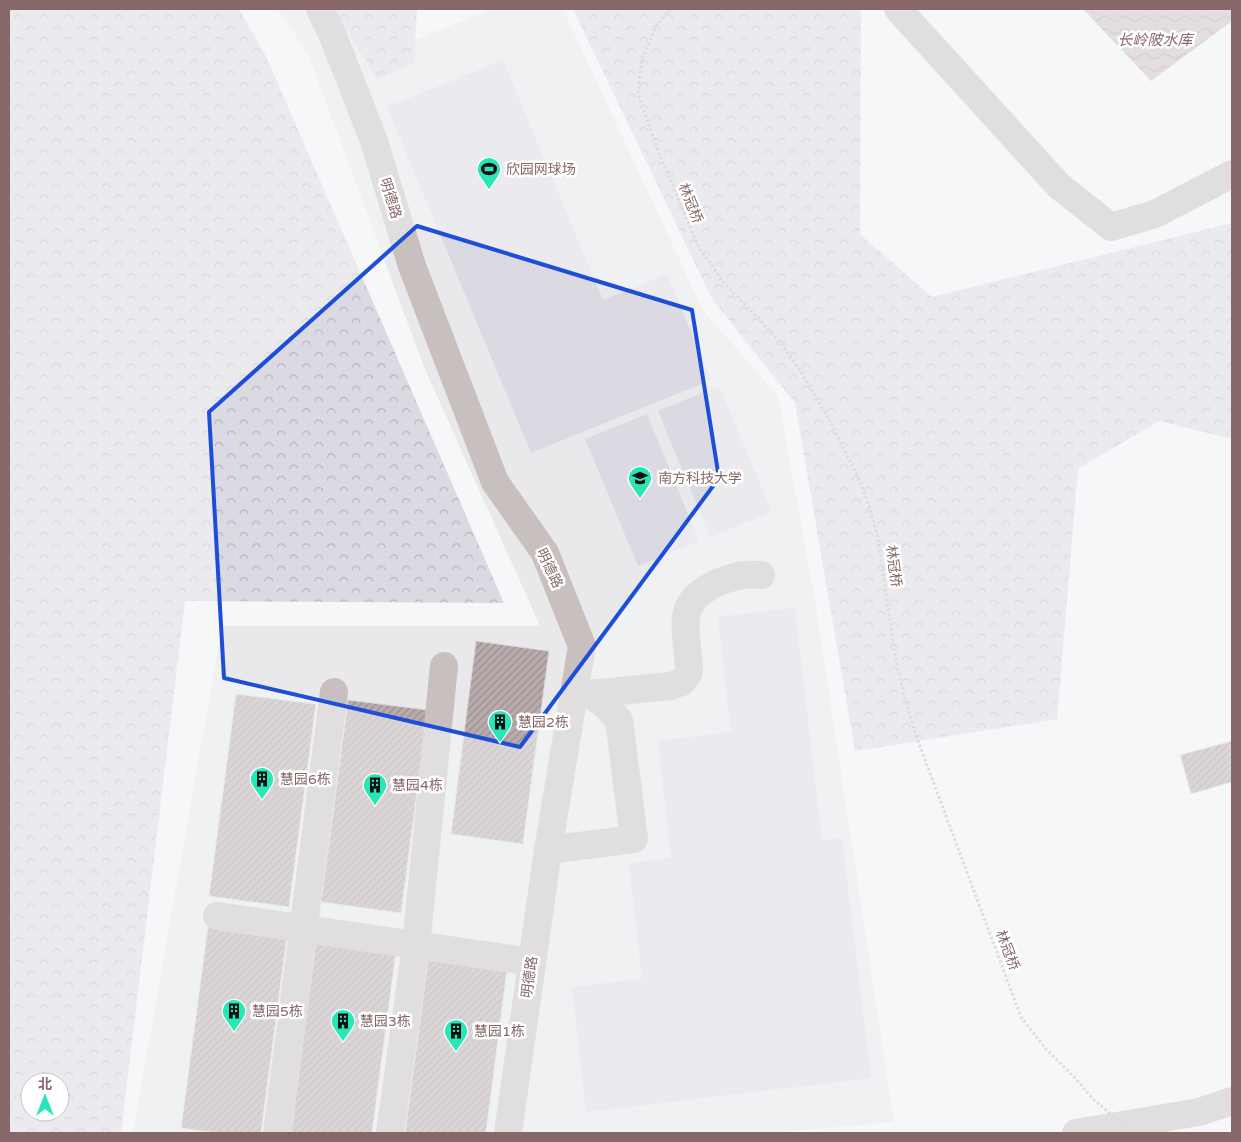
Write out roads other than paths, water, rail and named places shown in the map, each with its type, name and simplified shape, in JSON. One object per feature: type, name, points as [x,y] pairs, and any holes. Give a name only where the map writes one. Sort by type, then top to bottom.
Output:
[{"type":"street","name":"明德路","points":[[320,9],[333,36],[374,141],[412,266],[495,482],[545,553],[582,646],[582,695],[548,850],[508,1133]]},
{"type":"street","points":[[898,9],[1058,186],[1111,227],[1155,214],[1232,174]]},
{"type":"street","points":[[582,695],[670,686],[682,682],[689,672],[686,618],[689,606],[696,596],[706,589],[739,576],[761,575]]},
{"type":"street","points":[[390,1133],[416,945],[444,666]]},
{"type":"street","points":[[619,720],[643,688]]},
{"type":"street","points":[[277,1133],[305,929],[334,692]]},
{"type":"street","points":[[548,850],[634,839],[619,720],[604,704],[582,695]]},
{"type":"street","points":[[217,916],[532,962]]},
{"type":"street","points":[[1076,1133],[1199,1112],[1232,1101]]},
{"type":"water","name":"长岭陂水库","points":[[1083,9],[1232,9],[1232,21],[1151,81]]},
{"type":"place","name":"欣园网球场","points":[[489,190]]},
{"type":"place","name":"南方科技大学","points":[[640,499]]},
{"type":"place","name":"慧园2栋","points":[[500,743]]},
{"type":"place","name":"慧园6栋","points":[[262,800]]},
{"type":"place","name":"慧园4栋","points":[[375,806]]},
{"type":"place","name":"慧园5栋","points":[[234,1032]]},
{"type":"place","name":"慧园3栋","points":[[343,1042]]},
{"type":"place","name":"慧园1栋","points":[[456,1052]]}]
